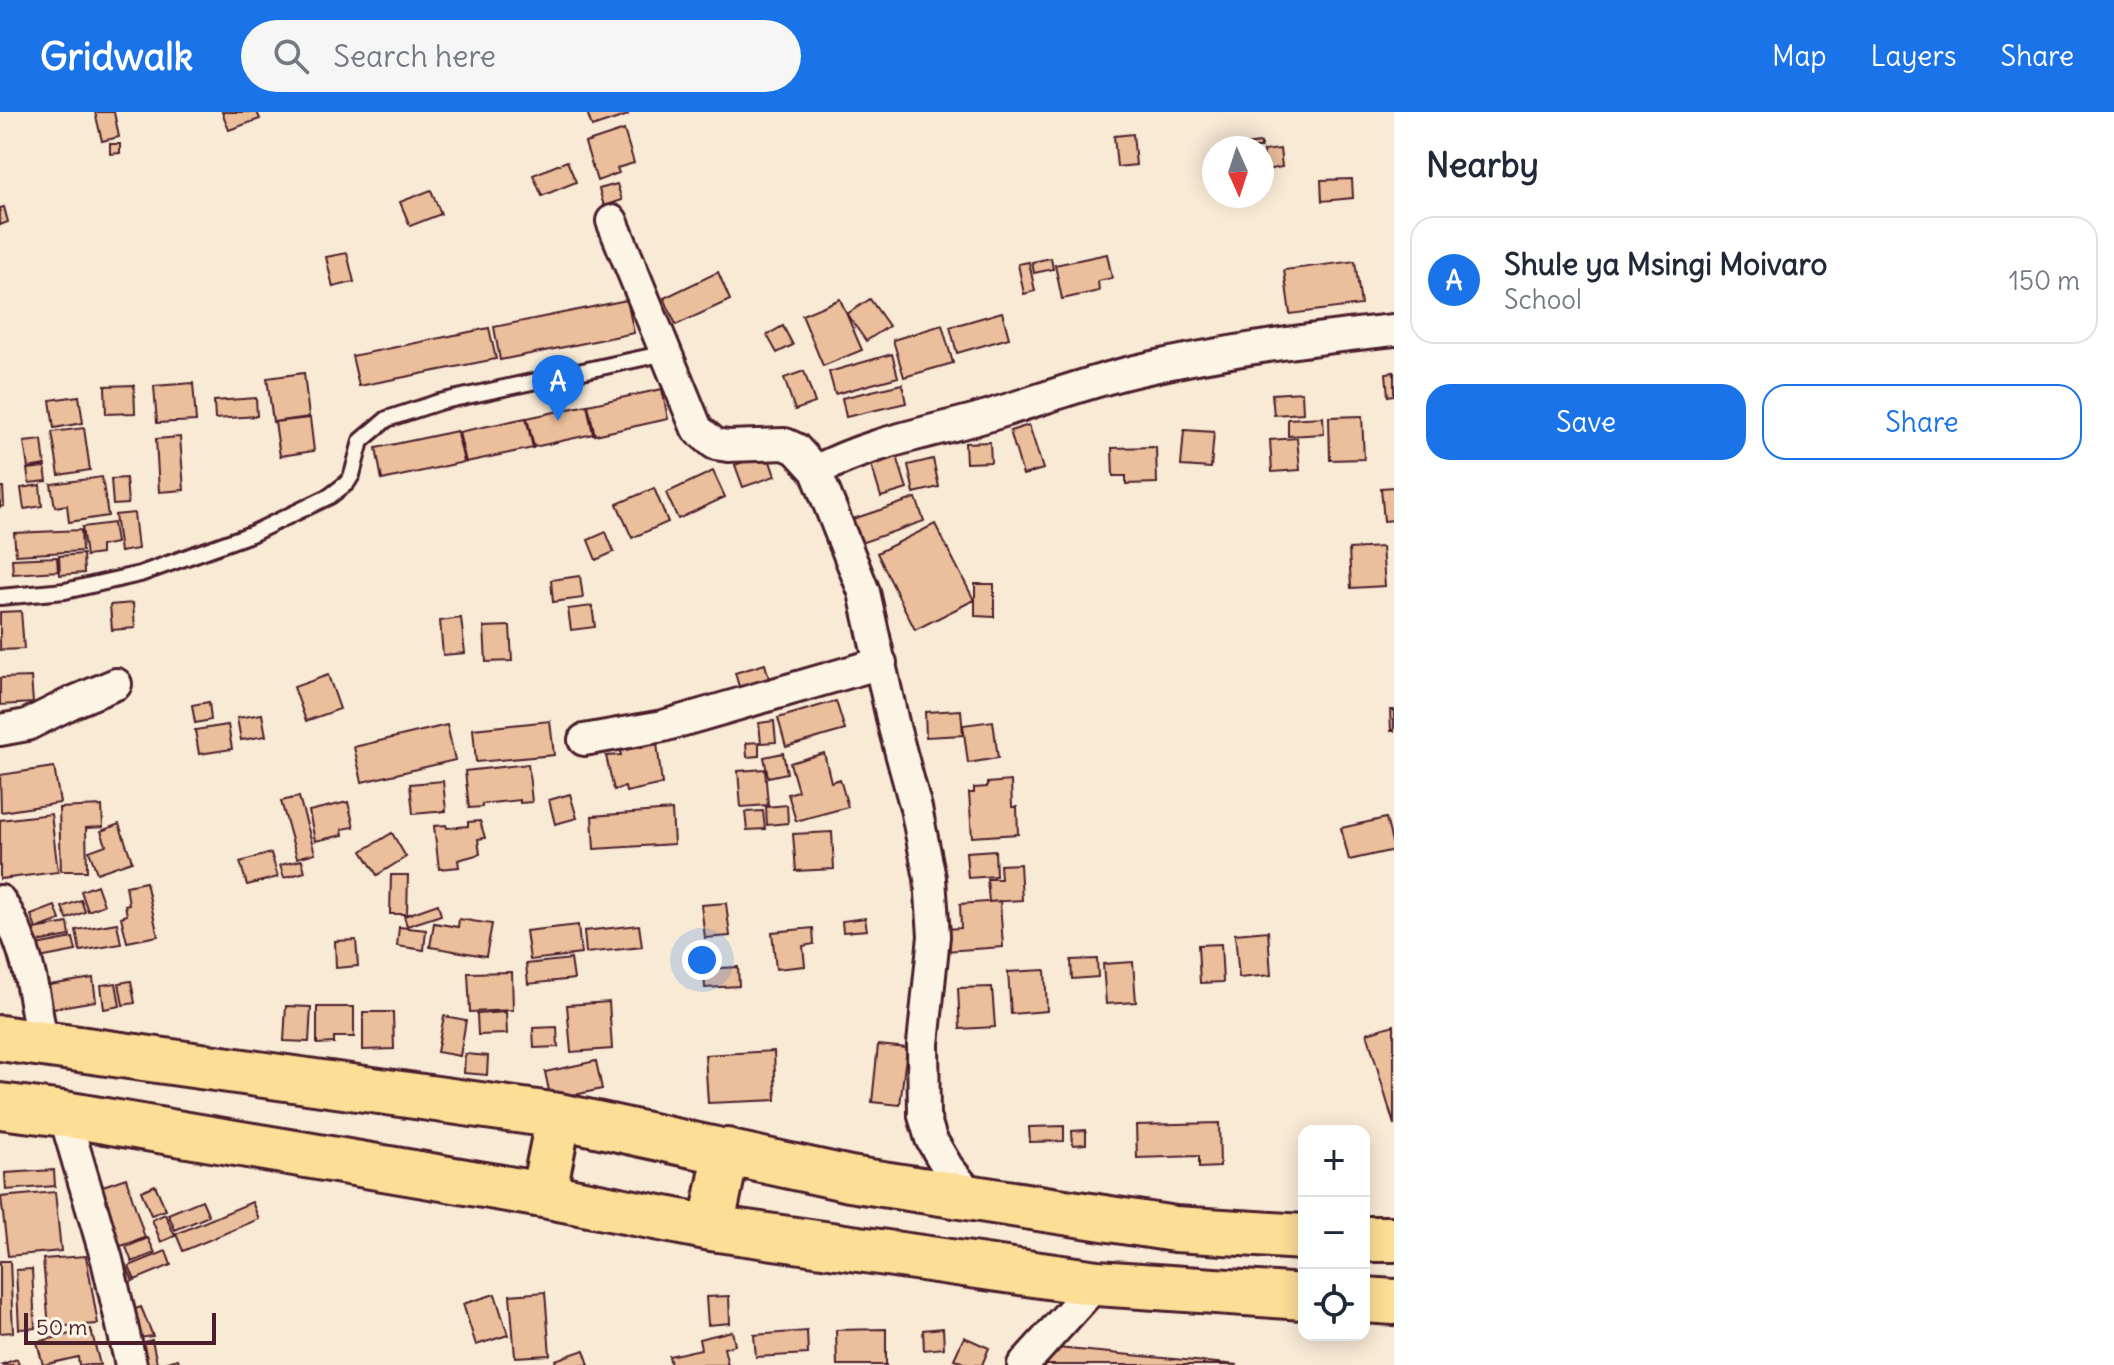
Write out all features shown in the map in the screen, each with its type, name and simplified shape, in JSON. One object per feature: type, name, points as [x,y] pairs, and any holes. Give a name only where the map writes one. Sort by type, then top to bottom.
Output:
[{"type":"highway","points":[[21,1041],[559,1116],[850,1179],[1175,1229],[1298,1237]]},
{"type":"highway","points":[[0,1106],[64,1114],[543,1195],[711,1228],[1097,1283],[1298,1297]]},
{"type":"highway","points":[[543,1195],[559,1116]]},
{"type":"highway","points":[[711,1228],[727,1151]]},
{"type":"highway","points":[[1370,1239],[1394,1239]]},
{"type":"highway","points":[[1370,1300],[1394,1302]]},
{"type":"street","points":[[612,221],[697,429],[715,444],[785,444],[806,458],[816,471],[864,592],[930,878],[934,936],[923,1044],[924,1116],[931,1139],[948,1168],[971,1196]]},
{"type":"street","points":[[816,471],[855,453],[1134,371],[1285,342],[1394,330]]},
{"type":"street","points":[[584,740],[663,726],[881,663]]},
{"type":"street","points":[[0,730],[27,725],[116,684]]},
{"type":"street","points":[[0,901],[15,926],[34,990],[21,1041]]},
{"type":"street","points":[[64,1114],[107,1260],[131,1365]]},
{"type":"street","points":[[1023,1365],[1097,1283]]},
{"type":"lane","points":[[0,597],[65,591],[140,574],[251,534],[330,496],[347,483],[361,441],[387,419],[439,402],[667,353]]},
{"type":"building","points":[[95,112],[114,112],[119,137],[102,141]]},
{"type":"building","points":[[222,112],[257,112],[260,119],[229,130]]},
{"type":"building","points":[[587,112],[627,112],[628,115],[592,127]]},
{"type":"building","points":[[624,130],[634,163],[617,168],[619,173],[597,181],[585,143]]},
{"type":"building","points":[[1133,134],[1136,165],[1117,167],[1114,136]]},
{"type":"building","points":[[110,144],[120,144],[120,153],[110,154]]},
{"type":"building","points":[[1280,149],[1282,167],[1274,168],[1274,150]]},
{"type":"building","points":[[567,161],[576,182],[542,196],[533,175]]},
{"type":"building","points":[[1352,179],[1353,198],[1322,201],[1321,180]]},
{"type":"building","points":[[617,184],[622,200],[604,206],[599,189]]},
{"type":"building","points":[[431,190],[441,214],[410,226],[400,202]]},
{"type":"building","points":[[4,207],[8,222],[0,225],[0,208]]},
{"type":"building","points":[[347,253],[354,282],[333,287],[326,257]]},
{"type":"building","points":[[1107,254],[1112,278],[1098,281],[1099,291],[1062,299],[1055,265]]},
{"type":"building","points":[[1051,258],[1053,269],[1034,273],[1032,262]]},
{"type":"building","points":[[1355,261],[1361,305],[1290,314],[1284,270]]},
{"type":"building","points":[[1029,262],[1035,291],[1024,294],[1018,264]]},
{"type":"building","points":[[718,272],[730,300],[676,325],[664,298]]},
{"type":"building","points":[[840,299],[862,350],[823,366],[802,315]]},
{"type":"building","points":[[870,299],[889,326],[866,341],[847,314]]},
{"type":"building","points":[[627,300],[634,333],[500,360],[494,327]]},
{"type":"building","points":[[1002,312],[1009,338],[957,353],[950,327]]},
{"type":"building","points":[[942,325],[953,363],[904,377],[893,340]]},
{"type":"building","points":[[783,326],[793,345],[777,353],[767,335]]},
{"type":"building","points":[[489,328],[496,359],[359,386],[352,356]]},
{"type":"building","points":[[892,354],[898,377],[835,394],[829,372]]},
{"type":"building","points":[[804,371],[815,403],[795,410],[784,378]]},
{"type":"building","points":[[1394,372],[1394,395],[1388,396],[1386,373]]},
{"type":"building","points":[[304,373],[309,417],[273,422],[267,378]]},
{"type":"building","points":[[193,383],[196,421],[157,423],[154,386]]},
{"type":"building","points":[[902,384],[906,403],[846,417],[842,398]]},
{"type":"building","points":[[134,385],[135,413],[106,414],[105,386]]},
{"type":"building","points":[[662,389],[668,419],[595,435],[588,405]]},
{"type":"building","points":[[1302,392],[1303,413],[1274,415],[1272,394]]},
{"type":"building","points":[[79,396],[83,423],[54,428],[50,400]]},
{"type":"building","points":[[256,398],[257,416],[215,419],[214,401]]},
{"type":"building","points":[[587,405],[593,434],[534,447],[527,418]]},
{"type":"building","points":[[1362,416],[1364,459],[1330,460],[1329,417]]},
{"type":"building","points":[[1323,417],[1324,434],[1288,436],[1288,419]]},
{"type":"building","points":[[310,418],[314,451],[280,456],[275,422]]},
{"type":"building","points":[[526,418],[533,448],[466,462],[459,432]]},
{"type":"building","points":[[1029,425],[1043,469],[1023,475],[1010,431]]},
{"type":"building","points":[[84,428],[90,470],[59,475],[52,432]]},
{"type":"building","points":[[1184,430],[1214,432],[1211,468],[1181,466]]},
{"type":"building","points":[[457,431],[464,462],[382,480],[376,448]]},
{"type":"building","points":[[180,437],[184,490],[159,492],[156,439]]},
{"type":"building","points":[[1297,438],[1300,470],[1272,472],[1270,440]]},
{"type":"building","points":[[42,440],[45,465],[28,468],[24,442]]},
{"type":"building","points":[[990,442],[991,462],[966,463],[965,443]]},
{"type":"building","points":[[1156,447],[1157,483],[1126,484],[1126,476],[1113,476],[1112,448]]},
{"type":"building","points":[[767,453],[775,476],[743,487],[735,465]]},
{"type":"building","points":[[897,456],[907,489],[881,497],[871,464]]},
{"type":"building","points":[[933,459],[939,487],[914,493],[908,465]]},
{"type":"building","points":[[45,467],[47,481],[29,483],[27,469]]},
{"type":"building","points":[[713,471],[725,497],[678,519],[666,493]]},
{"type":"building","points":[[102,477],[108,516],[69,522],[67,505],[55,507],[51,484]]},
{"type":"building","points":[[126,478],[128,504],[113,505],[111,479]]},
{"type":"building","points":[[40,485],[42,506],[24,509],[21,488]]},
{"type":"building","points":[[0,487],[3,487],[4,506],[0,507]]},
{"type":"building","points":[[1394,487],[1394,520],[1384,521],[1381,488]]},
{"type":"building","points":[[654,488],[668,522],[632,538],[617,504]]},
{"type":"building","points":[[916,498],[924,521],[855,545],[847,521]]},
{"type":"building","points":[[134,513],[138,549],[120,552],[115,515]]},
{"type":"building","points":[[113,523],[116,543],[101,546],[101,554],[86,556],[82,527]]},
{"type":"building","points":[[935,524],[974,600],[915,630],[877,553]]},
{"type":"building","points":[[81,530],[82,551],[16,555],[14,533]]},
{"type":"building","points":[[606,532],[614,552],[596,560],[588,540]]},
{"type":"building","points":[[1382,547],[1385,586],[1351,588],[1349,549]]},
{"type":"building","points":[[83,554],[84,573],[60,575],[59,556]]},
{"type":"building","points":[[57,557],[58,571],[13,574],[12,559]]},
{"type":"building","points":[[580,576],[583,598],[553,602],[551,580]]},
{"type":"building","points":[[975,584],[994,584],[994,617],[975,616]]},
{"type":"building","points":[[133,603],[135,628],[112,630],[110,605]]},
{"type":"building","points":[[592,606],[595,627],[571,630],[568,609]]},
{"type":"building","points":[[21,611],[24,649],[0,650],[0,612]]},
{"type":"building","points":[[461,618],[465,653],[443,655],[440,621]]},
{"type":"building","points":[[510,626],[512,661],[486,662],[484,627]]},
{"type":"building","points":[[765,664],[770,682],[740,690],[735,673]]},
{"type":"building","points":[[328,675],[340,709],[306,721],[294,687]]},
{"type":"building","points":[[31,677],[33,703],[0,705],[0,678]]},
{"type":"building","points":[[836,701],[845,730],[786,747],[778,718]]},
{"type":"building","points":[[209,702],[211,720],[195,723],[192,705]]},
{"type":"building","points":[[961,710],[963,735],[926,737],[925,712]]},
{"type":"building","points":[[1390,710],[1394,710],[1394,731],[1391,731]]},
{"type":"building","points":[[262,714],[266,736],[241,740],[237,718]]},
{"type":"building","points":[[550,721],[554,755],[476,762],[473,729]]},
{"type":"building","points":[[774,721],[776,742],[761,743],[759,723]]},
{"type":"building","points":[[993,721],[998,758],[968,763],[963,725]]},
{"type":"building","points":[[228,725],[232,749],[199,754],[195,730]]},
{"type":"building","points":[[447,725],[455,760],[362,782],[354,747]]},
{"type":"building","points":[[759,742],[759,756],[747,757],[746,743]]},
{"type":"building","points":[[657,743],[662,784],[626,792],[625,787],[614,790],[606,756],[621,755],[620,751]]},
{"type":"building","points":[[783,753],[787,773],[768,777],[764,757]]},
{"type":"building","points":[[824,753],[831,782],[840,779],[848,807],[796,821],[788,794],[798,791],[790,763]]},
{"type":"building","points":[[528,764],[532,802],[520,803],[520,800],[469,808],[465,771]]},
{"type":"building","points":[[54,767],[60,803],[1,812],[0,775]]},
{"type":"building","points":[[765,769],[768,805],[741,807],[738,771]]},
{"type":"building","points":[[443,781],[446,811],[413,814],[410,784]]},
{"type":"building","points":[[1011,781],[1012,807],[1017,807],[1018,834],[972,837],[969,793],[974,793],[974,788],[987,787],[987,783]]},
{"type":"building","points":[[570,794],[577,818],[555,824],[549,800]]},
{"type":"building","points":[[299,797],[315,853],[297,858],[281,801]]},
{"type":"building","points":[[348,802],[354,827],[342,829],[343,835],[315,841],[309,811]]},
{"type":"building","points":[[787,805],[788,823],[767,825],[766,807]]},
{"type":"building","points":[[102,806],[103,827],[86,828],[87,871],[61,871],[59,808]]},
{"type":"building","points":[[672,810],[674,844],[594,849],[592,816]]},
{"type":"building","points":[[763,811],[765,829],[747,830],[745,812]]},
{"type":"building","points":[[51,814],[58,872],[0,879],[0,820]]},
{"type":"building","points":[[1386,818],[1394,850],[1349,860],[1341,828]]},
{"type":"building","points":[[480,821],[485,838],[478,839],[480,854],[458,860],[459,867],[439,869],[434,826],[468,826],[468,822]]},
{"type":"building","points":[[119,824],[132,861],[97,873],[89,851],[106,845],[101,831]]},
{"type":"building","points":[[832,832],[834,869],[796,871],[793,834]]},
{"type":"building","points":[[392,833],[406,857],[377,875],[362,851]]},
{"type":"building","points":[[995,850],[996,876],[968,878],[966,852]]},
{"type":"building","points":[[271,853],[278,877],[247,885],[240,862]]},
{"type":"building","points":[[302,860],[305,872],[284,878],[280,865]]},
{"type":"building","points":[[1020,864],[1022,900],[989,902],[987,879],[1001,879],[1000,865]]},
{"type":"building","points":[[391,875],[408,875],[407,914],[390,914]]},
{"type":"building","points":[[146,882],[158,936],[127,942],[121,917],[127,915],[125,905],[129,904],[126,886]]},
{"type":"building","points":[[97,885],[104,905],[88,911],[81,891]]},
{"type":"building","points":[[81,900],[85,912],[67,919],[62,907]]},
{"type":"building","points":[[1000,901],[1003,947],[945,951],[944,929],[961,928],[960,904]]},
{"type":"building","points":[[726,903],[730,936],[705,938],[701,905]]},
{"type":"building","points":[[438,904],[441,915],[407,926],[404,916]]},
{"type":"building","points":[[55,906],[60,920],[36,929],[31,915]]},
{"type":"building","points":[[865,918],[867,930],[843,932],[842,921]]},
{"type":"building","points":[[459,919],[492,924],[486,956],[430,947],[434,923],[458,927]]},
{"type":"building","points":[[68,923],[70,936],[31,943],[29,930]]},
{"type":"building","points":[[117,923],[121,944],[80,951],[76,930]]},
{"type":"building","points":[[578,925],[581,954],[530,960],[526,931]]},
{"type":"building","points":[[639,925],[642,947],[586,953],[584,931]]},
{"type":"building","points":[[399,927],[426,930],[424,950],[397,946]]},
{"type":"building","points":[[813,928],[814,944],[803,946],[805,966],[776,969],[772,932]]},
{"type":"building","points":[[1268,931],[1271,975],[1239,978],[1235,934]]},
{"type":"building","points":[[73,938],[76,951],[39,958],[36,945]]},
{"type":"building","points":[[356,940],[358,966],[336,968],[335,941]]},
{"type":"building","points":[[1221,944],[1223,982],[1200,983],[1198,945]]},
{"type":"building","points":[[571,959],[574,979],[528,984],[526,964]]},
{"type":"building","points":[[1097,959],[1098,977],[1072,979],[1071,960]]},
{"type":"building","points":[[1133,962],[1136,1002],[1106,1004],[1103,964]]},
{"type":"building","points":[[738,967],[739,986],[705,988],[704,969]]},
{"type":"building","points":[[1045,970],[1047,1011],[1011,1014],[1008,972]]},
{"type":"building","points":[[512,972],[513,1010],[470,1012],[468,973]]},
{"type":"building","points":[[93,978],[96,1001],[47,1009],[43,986]]},
{"type":"building","points":[[131,981],[135,1003],[123,1005],[119,983]]},
{"type":"building","points":[[116,983],[120,1006],[104,1009],[101,985]]},
{"type":"building","points":[[992,987],[995,1027],[960,1029],[958,988]]},
{"type":"building","points":[[609,1002],[612,1049],[571,1052],[567,1005]]},
{"type":"building","points":[[286,1006],[311,1007],[309,1042],[284,1041]]},
{"type":"building","points":[[317,1007],[354,1007],[354,1037],[334,1037],[334,1043],[317,1044]]},
{"type":"building","points":[[363,1012],[393,1012],[394,1049],[363,1050]]},
{"type":"building","points":[[506,1012],[507,1034],[478,1035],[477,1014]]},
{"type":"building","points":[[444,1016],[466,1020],[460,1056],[437,1052]]},
{"type":"building","points":[[1394,1025],[1394,1125],[1367,1033]]},
{"type":"building","points":[[557,1027],[558,1047],[534,1048],[533,1028]]},
{"type":"building","points":[[878,1045],[907,1048],[900,1105],[872,1102]]},
{"type":"building","points":[[774,1051],[776,1100],[708,1103],[705,1055]]},
{"type":"building","points":[[465,1054],[488,1056],[487,1075],[464,1073]]},
{"type":"building","points":[[596,1061],[602,1089],[551,1100],[545,1072]]},
{"type":"building","points":[[1219,1123],[1220,1167],[1199,1168],[1199,1156],[1137,1158],[1136,1125]]},
{"type":"building","points":[[1064,1126],[1064,1141],[1030,1142],[1029,1127]]},
{"type":"building","points":[[1086,1130],[1086,1144],[1073,1145],[1072,1131]]},
{"type":"building","points":[[54,1170],[55,1186],[6,1190],[5,1173]]},
{"type":"building","points":[[126,1178],[145,1238],[118,1247],[100,1187]]},
{"type":"building","points":[[155,1185],[166,1210],[151,1215],[141,1191]]},
{"type":"building","points":[[55,1192],[61,1251],[8,1256],[1,1197]]},
{"type":"building","points":[[202,1200],[209,1216],[175,1230],[168,1214]]},
{"type":"building","points":[[252,1202],[259,1219],[183,1251],[176,1234]]},
{"type":"building","points":[[165,1214],[175,1236],[161,1242],[152,1220]]},
{"type":"building","points":[[148,1238],[155,1253],[132,1262],[126,1247]]},
{"type":"building","points":[[166,1251],[171,1265],[135,1280],[129,1266]]},
{"type":"building","points":[[120,1252],[133,1281],[126,1284]]},
{"type":"building","points":[[86,1256],[98,1324],[49,1327],[43,1259]]},
{"type":"building","points":[[0,1261],[10,1261],[13,1332],[0,1333]]},
{"type":"building","points":[[32,1269],[35,1328],[19,1329],[16,1270]]},
{"type":"building","points":[[545,1292],[550,1355],[515,1357],[510,1295]]},
{"type":"building","points":[[495,1294],[508,1335],[476,1345],[463,1304]]},
{"type":"building","points":[[729,1296],[730,1323],[708,1325],[706,1297]]},
{"type":"building","points":[[141,1307],[153,1336],[140,1338],[129,1311]]},
{"type":"building","points":[[943,1328],[944,1348],[924,1350],[923,1330]]},
{"type":"building","points":[[91,1329],[100,1365],[79,1365],[78,1357],[43,1365],[37,1342]]},
{"type":"building","points":[[886,1329],[886,1365],[837,1365],[836,1330]]},
{"type":"building","points":[[732,1331],[735,1345],[724,1348],[728,1365],[671,1365],[669,1356],[701,1349],[699,1339]]},
{"type":"building","points":[[807,1331],[808,1354],[756,1357],[754,1335]]},
{"type":"building","points":[[964,1337],[989,1348],[982,1365],[968,1365],[954,1359]]},
{"type":"building","points":[[152,1340],[157,1363],[139,1365],[134,1345]]},
{"type":"building","points":[[1046,1347],[1238,1365],[1045,1365]]},
{"type":"building","points":[[584,1350],[589,1365],[557,1365],[555,1360]]},
{"type":"building","points":[[17,1359],[19,1365],[0,1365]]},
{"type":"building","points":[[178,1359],[180,1365],[156,1365]]},
{"type":"place","name":"Shule ya Msingi Moivaro","points":[[558,421]]}]
